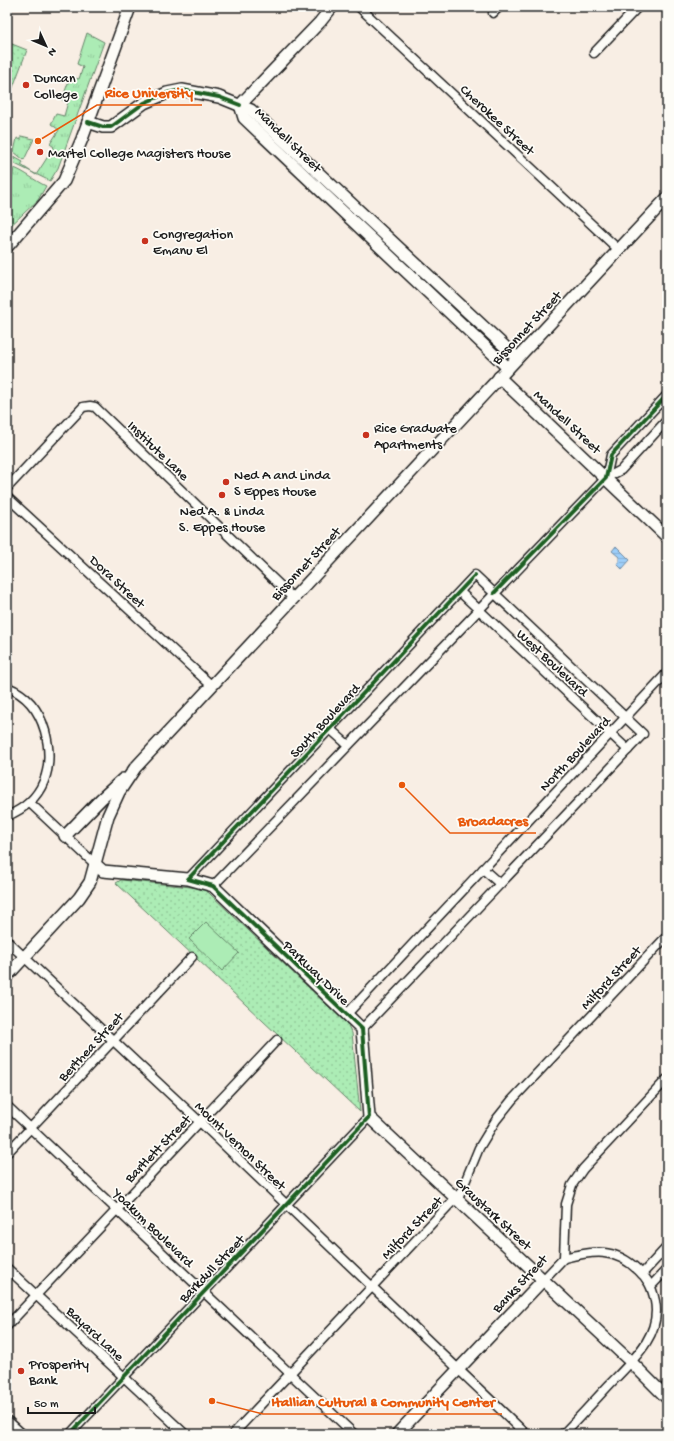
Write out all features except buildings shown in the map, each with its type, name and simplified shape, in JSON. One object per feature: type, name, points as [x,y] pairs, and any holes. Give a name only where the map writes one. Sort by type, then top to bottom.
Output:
[{"type":"street","points":[[7,247],[64,182],[88,122],[130,7]]},
{"type":"street","points":[[240,105],[320,22],[332,7]]},
{"type":"street","name":"Cherokee Street","points":[[359,7],[618,250]]},
{"type":"street","points":[[493,13],[499,7]]},
{"type":"street","points":[[594,54],[638,7]]},
{"type":"street","name":"Mandell Street","points":[[88,122],[103,127],[111,127],[144,103],[167,93],[182,90],[219,97],[251,110],[508,368]]},
{"type":"street","name":"Bissonnet Street","points":[[7,976],[79,898],[90,882],[111,810],[118,792],[135,768],[667,198]]},
{"type":"street","name":"Mandell Street","points":[[339,200],[517,358]]},
{"type":"street","name":"Mandell Street","points":[[499,377],[667,537]]},
{"type":"street","points":[[606,478],[611,455],[667,395]]},
{"type":"street","name":"Institute Lane","points":[[7,488],[83,407],[95,407],[293,598]]},
{"type":"street","points":[[213,886],[478,609],[606,478],[621,470],[667,420]]},
{"type":"street","name":"Dora Street","points":[[7,496],[211,685]]},
{"type":"street","name":"West Boulevard","points":[[460,592],[628,750],[643,734],[475,575]]},
{"type":"street","name":"South Boulevard","points":[[188,879],[475,575]]},
{"type":"street","name":"North Boulevard","points":[[346,1015],[667,673]]},
{"type":"street","points":[[7,687],[27,698],[38,711],[50,751],[47,776],[30,803],[7,816]]},
{"type":"street","name":"South Boulevard","points":[[330,729],[348,745]]},
{"type":"street","points":[[369,1117],[362,1029],[628,750]]},
{"type":"street","points":[[65,836],[101,799],[135,768]]},
{"type":"street","points":[[30,803],[95,864]]},
{"type":"street","name":"Parkway Drive","points":[[95,864],[103,872],[188,879],[213,886],[362,1029]]},
{"type":"street","points":[[483,869],[500,884]]},
{"type":"street","name":"Milford Street","points":[[233,1434],[451,1203],[458,1199],[479,1148],[500,1115],[512,1100],[667,936]]},
{"type":"street","name":"Mount Vernon Street","points":[[7,942],[200,1122],[286,1206],[526,1434]]},
{"type":"street","name":"Berthea Street","points":[[7,1153],[192,957]]},
{"type":"street","name":"Bartlett Street","points":[[7,1326],[277,1040]]},
{"type":"street","name":"Banks Street","points":[[397,1434],[564,1258],[566,1204],[572,1185],[583,1169],[667,1079]]},
{"type":"street","name":"Yoakum Boulevard","points":[[7,1106],[354,1434]]},
{"type":"street","name":"Graustark Street","points":[[369,1117],[631,1362],[667,1398]]},
{"type":"street","name":"Barkdull Street","points":[[70,1434],[369,1117]]},
{"type":"street","points":[[642,1274],[667,1247]]},
{"type":"street","points":[[563,1434],[631,1362],[645,1345],[654,1327],[657,1310],[651,1286],[633,1265],[614,1255],[593,1251],[564,1258]]},
{"type":"street","name":"Bayard Lane","points":[[7,1268],[185,1434]]},
{"type":"street","points":[[651,1286],[667,1269]]},
{"type":"street","points":[[7,1422],[20,1434]]},
{"type":"green space","points":[[87,33],[104,42],[58,168],[50,181],[36,174],[54,147],[50,144],[59,130],[51,124],[56,114],[64,116],[68,102],[62,100],[70,77],[79,79],[83,67],[77,64]]},
{"type":"green space","points":[[7,42],[27,50],[9,98],[7,97]]},
{"type":"green space","points":[[21,136],[34,139],[24,160],[14,152],[17,138],[21,140]]},
{"type":"green space","points":[[14,157],[23,162],[21,165],[32,172],[15,164]]},
{"type":"green space","points":[[14,168],[46,186],[38,200],[7,229],[7,209]]},
{"type":"green space","points":[[121,880],[201,888],[209,893],[347,1024],[352,1033],[360,1112],[116,883]]},
{"type":"green space","points":[[206,922],[239,953],[222,971],[189,939]]},
{"type":"water","points":[[616,546],[630,560],[622,569],[617,564],[619,557],[612,551]]},
{"type":"cycle path","points":[[88,122],[103,127],[111,127],[144,103],[167,93],[182,90],[219,97],[240,105]]},
{"type":"cycle path","points":[[494,593],[606,478],[611,455],[667,395]]},
{"type":"cycle path","points":[[70,1434],[369,1117],[362,1029],[213,886],[188,879],[475,575]]},
{"type":"place","name":"Duncan College","points":[[26,85]]},
{"type":"place","name":"Rice University","points":[[38,141]]},
{"type":"place","name":"Martel College Magisters House","points":[[40,152]]},
{"type":"place","name":"Congregation Emanu El","points":[[145,241]]},
{"type":"place","name":"Rice Graduate Apartments","points":[[366,435]]},
{"type":"place","name":"Ned A and Linda S Eppes House","points":[[226,482]]},
{"type":"place","name":"Ned A. & Linda S. Eppes House","points":[[222,495]]},
{"type":"place","name":"Broadacres","points":[[402,785]]},
{"type":"place","name":"Prosperity Bank","points":[[21,1371]]},
{"type":"place","name":"Itallian Cultural & Community Center","points":[[212,1401]]}]
